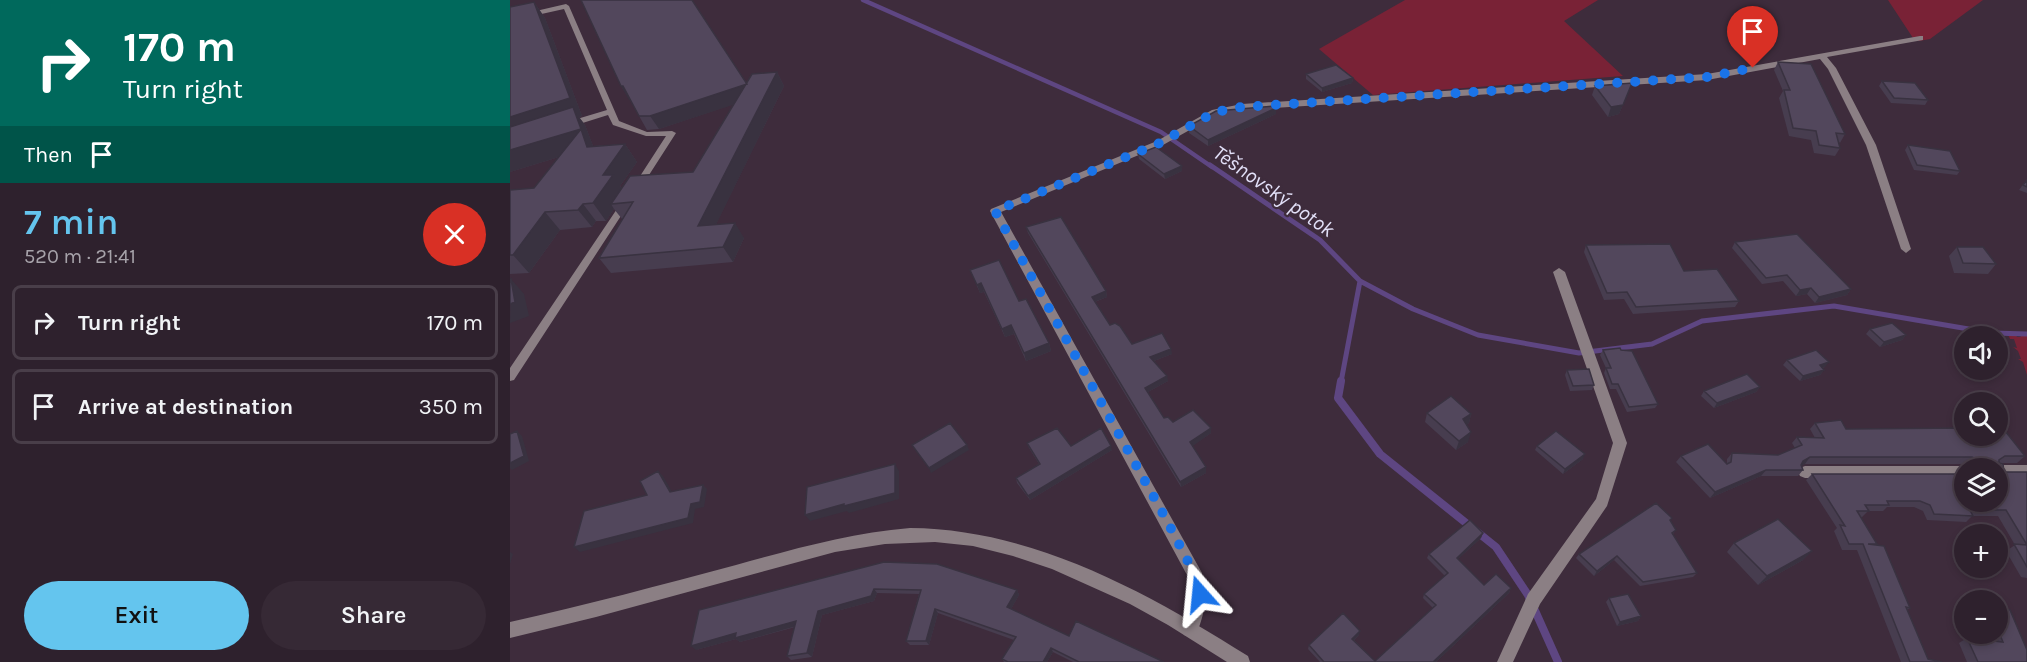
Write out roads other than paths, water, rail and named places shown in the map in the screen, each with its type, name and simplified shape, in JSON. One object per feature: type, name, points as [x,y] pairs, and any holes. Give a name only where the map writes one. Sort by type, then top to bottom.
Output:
[{"type":"street","points":[[1190,629],[1200,594],[1194,573],[995,211],[1160,143],[1215,112],[1242,107],[1707,77],[1920,38]]},
{"type":"street","points":[[1821,55],[1832,68],[1871,145],[1906,249]]},
{"type":"street","points":[[1505,662],[1534,599],[1602,502],[1620,443],[1559,272]]},
{"type":"street","points":[[2008,471],[2027,471]]},
{"type":"street","points":[[1805,472],[1954,472]]},
{"type":"street","points":[[510,630],[868,538],[935,535],[1012,549],[1086,576],[1190,629],[1242,662]]},
{"type":"lane","points":[[510,19],[566,6],[616,123],[646,134],[672,133],[510,377]]},
{"type":"lane","points":[[555,129],[612,111]]},
{"type":"waterway","name":"Těšnovský potok","points":[[863,0],[1161,132],[1212,167]]},
{"type":"waterway","name":"Těšnovský potok","points":[[1210,165],[1320,240],[1360,281]]},
{"type":"waterway","points":[[1341,382],[1360,281]]},
{"type":"waterway","name":"Těšnovský potok","points":[[1360,281],[1413,309],[1478,335],[1579,353],[1652,344],[1702,321],[1834,306],[1992,333],[2027,334]]},
{"type":"waterway","points":[[1341,381],[1338,398],[1380,454],[1496,547],[1528,595],[1558,662]]}]
